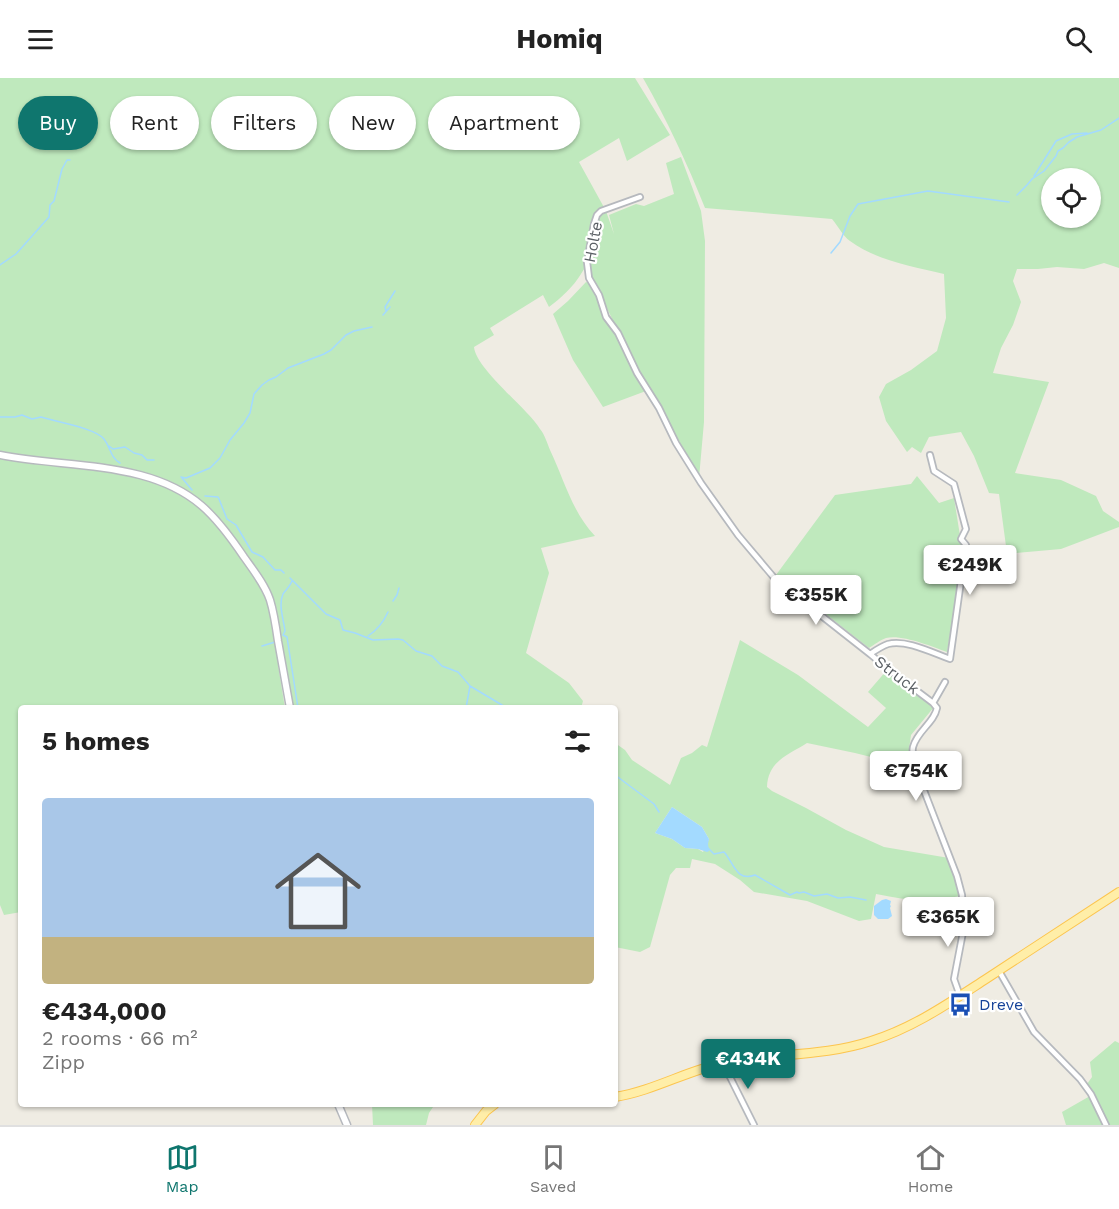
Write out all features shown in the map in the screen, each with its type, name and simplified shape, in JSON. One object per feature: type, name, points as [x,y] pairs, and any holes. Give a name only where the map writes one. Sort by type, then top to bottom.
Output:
[{"type":"main road","points":[[618,1096],[638,1092],[723,1063],[834,1050],[870,1042],[897,1032],[960,996],[1119,892]]},
{"type":"main road","points":[[475,1125],[491,1107]]},
{"type":"street","name":"Holte","points":[[589,278],[587,262],[597,215],[601,211],[640,198]]},
{"type":"street","name":"Struck","points":[[589,278],[599,295],[606,317],[618,333],[637,373],[659,408],[676,443],[738,535],[776,580],[933,703]]},
{"type":"street","points":[[0,455],[138,474],[180,491],[204,506],[232,540],[266,591],[272,608],[289,705]]},
{"type":"street","points":[[870,654],[886,644],[895,643],[929,650],[950,658],[966,545],[962,539],[966,529],[954,484],[934,471],[930,455]]},
{"type":"street","points":[[945,682],[933,703],[937,708],[936,715],[916,740],[913,748],[913,762],[957,876],[962,895],[963,932],[954,979],[960,996]]},
{"type":"street","points":[[999,970],[1034,1032],[1080,1079],[1106,1125]]},
{"type":"street","points":[[723,1063],[754,1125]]},
{"type":"street","points":[[339,1107],[348,1125]]},
{"type":"green space","points":[[0,78],[635,78],[670,135],[627,161],[619,138],[579,162],[606,211],[614,234],[609,215],[636,204],[644,206],[674,194],[666,163],[681,157],[701,211],[705,241],[704,422],[699,478],[636,367],[588,270],[590,262],[571,288],[549,307],[543,295],[490,328],[494,335],[474,347],[483,366],[542,431],[574,506],[595,536],[541,548],[549,573],[526,653],[569,683],[583,701],[582,705],[293,705],[284,664],[278,665],[285,705],[18,705],[18,913],[4,915],[0,905]]},
{"type":"green space","points":[[643,78],[1119,78],[1119,268],[1104,263],[1084,269],[1057,267],[1017,269],[1013,281],[1021,302],[993,373],[1049,382],[1015,473],[1061,480],[1096,496],[1103,511],[1119,522],[1119,527],[1061,549],[1016,553],[999,550],[1006,546],[999,494],[989,493],[974,456],[961,432],[929,437],[921,453],[912,447],[907,452],[886,421],[879,397],[886,384],[911,370],[937,351],[946,318],[944,274],[895,262],[860,248],[847,239],[832,219],[705,208],[676,142]]},
{"type":"green space","points":[[586,282],[597,292],[607,323],[617,335],[622,349],[646,391],[603,407],[573,360],[553,314]]},
{"type":"green space","points":[[917,476],[939,503],[954,498],[962,562],[947,652],[916,641],[892,637],[869,648],[776,575],[835,495],[911,484]]},
{"type":"green space","points":[[740,640],[798,675],[868,727],[886,708],[868,692],[887,670],[922,695],[934,707],[911,735],[909,749],[911,767],[807,743],[786,755],[775,765],[768,778],[767,787],[846,830],[884,847],[949,858],[960,896],[918,900],[876,894],[871,919],[859,921],[807,901],[754,892],[715,864],[692,859],[690,868],[676,868],[670,875],[650,947],[640,952],[618,948],[618,745],[632,760],[670,785],[681,758],[702,745],[707,747]],"holes":[[[672,807],[702,827],[709,839],[703,852],[698,849],[685,848],[672,839],[655,833]]]},
{"type":"green space","points":[[1115,1041],[1119,1043],[1119,1125],[1108,1125],[1087,1084],[1092,1077],[1090,1062]]},
{"type":"green space","points":[[1090,1096],[1105,1125],[1066,1125],[1062,1112]]},
{"type":"green space","points":[[372,1107],[433,1107],[426,1125],[373,1125]]},
{"type":"water","points":[[672,807],[702,827],[709,839],[709,851],[685,848],[672,839],[655,833]]},
{"type":"water","points":[[886,899],[891,901],[892,916],[888,919],[878,919],[874,915],[874,906]]},
{"type":"waterway","points":[[1017,195],[1032,179],[1044,171],[1058,151],[1069,142],[1077,137],[1101,130],[1119,118]]},
{"type":"waterway","points":[[1034,176],[1056,141],[1072,134],[1087,133]]},
{"type":"waterway","points":[[0,265],[16,254],[49,217],[50,205],[54,201],[62,169],[67,160],[70,160]]},
{"type":"waterway","points":[[831,253],[840,242],[850,216],[858,204],[928,191],[1009,202]]},
{"type":"waterway","points":[[386,311],[385,307],[395,291]]},
{"type":"waterway","points":[[383,315],[390,307]]},
{"type":"waterway","points":[[181,477],[186,478],[210,468],[220,458],[250,413],[254,394],[262,385],[288,368],[331,350],[346,335],[372,327]]},
{"type":"waterway","points":[[0,417],[22,415],[32,419],[41,417],[92,432],[104,439],[114,458],[120,463]]},
{"type":"waterway","points":[[109,446],[113,449],[125,447],[147,460],[154,460]]},
{"type":"waterway","points":[[182,478],[192,490]]},
{"type":"waterway","points":[[205,496],[218,497],[227,519],[236,525],[252,552],[263,557],[275,570],[281,570],[284,573]]},
{"type":"waterway","points":[[290,578],[326,614],[340,620],[343,630],[373,640],[403,640],[416,651],[432,656],[442,666],[458,672],[470,686],[502,705]]},
{"type":"waterway","points":[[292,581],[283,594],[281,608],[285,631],[283,635],[287,637],[298,705]]},
{"type":"waterway","points":[[393,601],[399,588]]},
{"type":"waterway","points":[[368,636],[380,625],[388,612]]},
{"type":"waterway","points":[[262,646],[275,642]]},
{"type":"waterway","points":[[467,705],[470,686]]},
{"type":"waterway","points":[[618,777],[654,804],[659,812]]},
{"type":"waterway","points":[[708,848],[714,854],[724,852],[739,874],[755,875],[790,895],[804,892],[814,896],[827,894],[838,898],[850,897],[866,900]]},
{"type":"place","name":"Dreve","points":[[961,1004]]}]
